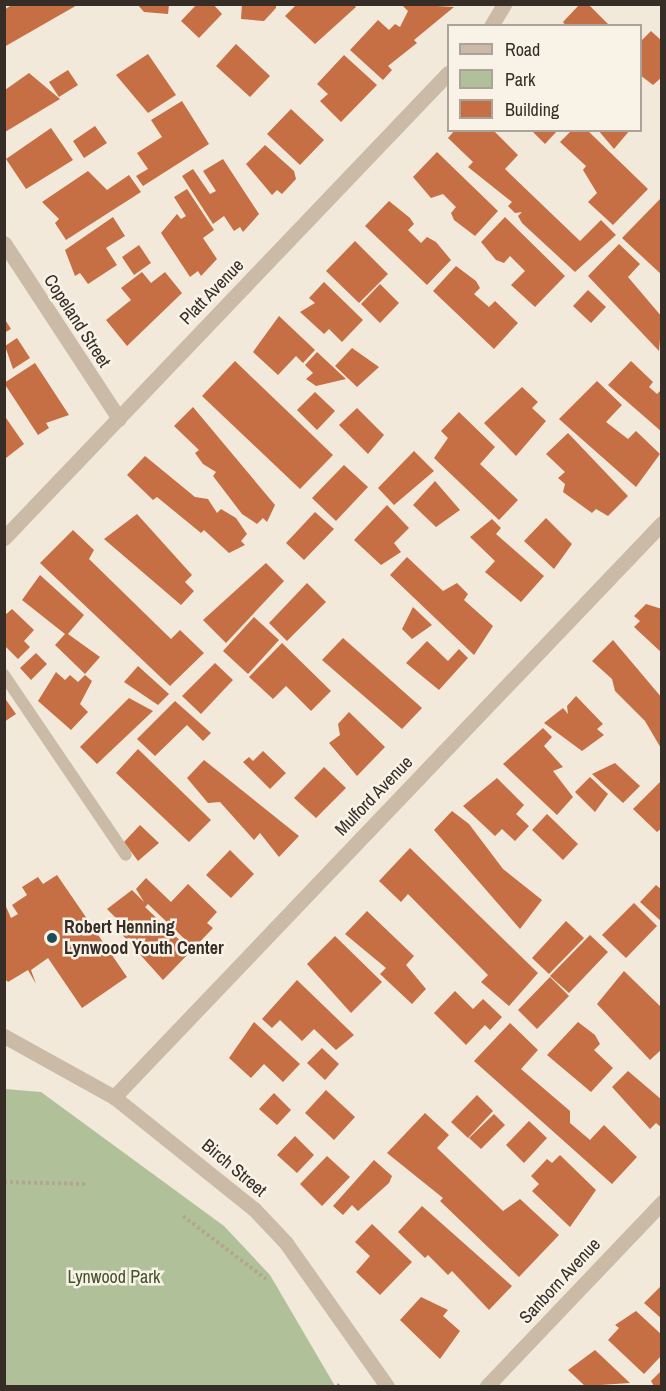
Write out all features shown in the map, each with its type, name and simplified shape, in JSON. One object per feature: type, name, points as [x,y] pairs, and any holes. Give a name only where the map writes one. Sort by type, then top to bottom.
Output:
[{"type":"street","points":[[492,24],[504,4]]},
{"type":"street","name":"Platt Avenue","points":[[4,538],[447,74]]},
{"type":"street","name":"Copeland Street","points":[[4,243],[119,419]]},
{"type":"street","name":"Mulford Avenue","points":[[114,1097],[661,525]]},
{"type":"street","name":"Birch Street","points":[[5,1037],[114,1097],[254,1209],[286,1243],[387,1386]]},
{"type":"street","name":"Sanborn Avenue","points":[[487,1386],[662,1202]]},
{"type":"lane","points":[[4,675],[126,855]]},
{"type":"path","points":[[4,1182],[87,1184]]},
{"type":"path","points":[[183,1215],[266,1279]]},
{"type":"green space","name":"Lynwood Park","points":[[5,1089],[41,1092],[224,1226],[270,1275],[335,1386],[5,1386]]},
{"type":"building","points":[[13,4],[79,4],[4,47],[4,10]]},
{"type":"building","points":[[137,4],[169,4],[168,14],[144,12]]},
{"type":"building","points":[[197,4],[213,4],[222,14],[199,38],[181,21]]},
{"type":"building","points":[[242,4],[276,4],[276,8],[264,21],[241,19]]},
{"type":"building","points":[[297,4],[353,4],[356,7],[315,44],[285,16]]},
{"type":"building","points":[[401,4],[454,7],[414,40],[417,43],[388,66],[392,70],[383,80],[350,50],[378,20],[389,30],[395,24],[400,27],[408,11]]},
{"type":"building","points":[[580,4],[588,4],[608,24],[564,24],[563,22]]},
{"type":"building","points":[[651,31],[662,41],[662,77],[653,85],[642,77],[642,40]]},
{"type":"building","points":[[236,44],[270,76],[250,97],[216,66]]},
{"type":"building","points":[[148,54],[176,95],[148,113],[116,75]]},
{"type":"building","points":[[344,55],[377,85],[341,122],[320,101],[328,94],[317,84]]},
{"type":"building","points":[[68,70],[78,85],[59,97],[49,82]]},
{"type":"building","points":[[29,73],[60,99],[5,132],[5,90]]},
{"type":"building","points":[[182,101],[209,144],[143,186],[136,176],[148,169],[137,153],[162,137],[151,120]]},
{"type":"building","points":[[291,109],[324,140],[300,165],[267,134]]},
{"type":"building","points":[[95,126],[107,143],[84,158],[73,141]]},
{"type":"building","points":[[51,128],[73,160],[26,189],[6,159]]},
{"type":"building","points":[[453,132],[495,132],[518,155],[505,169],[580,241],[601,220],[616,235],[575,272],[522,223],[518,216],[522,212],[515,213],[508,206],[512,202],[468,167],[473,162],[448,138]]},
{"type":"building","points":[[533,132],[556,132],[545,144]]},
{"type":"building","points":[[570,132],[589,132],[648,189],[613,225],[588,202],[597,193],[583,170],[586,166],[560,142]]},
{"type":"building","points":[[600,132],[628,132],[614,149]]},
{"type":"building","points":[[265,145],[294,171],[296,179],[282,194],[277,190],[272,195],[246,164]]},
{"type":"building","points":[[437,152],[498,211],[475,236],[454,220],[451,213],[456,207],[443,194],[431,198],[413,177]]},
{"type":"building","points":[[223,159],[259,214],[243,232],[240,227],[234,231],[224,216],[213,224],[182,176],[193,169],[210,194],[216,191],[203,171]]},
{"type":"building","points":[[88,171],[107,190],[129,175],[141,192],[66,240],[55,223],[59,219],[42,202]]},
{"type":"building","points":[[187,189],[214,230],[203,238],[217,259],[201,276],[198,271],[190,277],[161,233],[177,214],[181,219],[186,216],[174,197]]},
{"type":"building","points":[[662,197],[662,275],[622,238]]},
{"type":"building","points":[[389,201],[410,218],[414,224],[408,230],[421,243],[427,237],[436,242],[451,260],[427,285],[365,226]]},
{"type":"building","points":[[113,217],[125,236],[106,248],[117,265],[88,284],[80,273],[75,276],[65,250]]},
{"type":"building","points":[[505,217],[565,276],[535,307],[511,285],[525,271],[510,256],[504,263],[496,260],[481,242]]},
{"type":"building","points":[[355,241],[388,274],[359,303],[326,271]]},
{"type":"building","points":[[619,244],[640,264],[628,277],[662,317],[659,351],[588,276]]},
{"type":"building","points":[[139,245],[151,263],[134,275],[122,257]]},
{"type":"building","points":[[456,266],[476,281],[480,288],[474,294],[489,307],[495,301],[518,323],[494,349],[433,291]]},
{"type":"building","points":[[142,272],[151,283],[165,272],[182,293],[127,346],[106,320],[131,300],[121,288]]},
{"type":"building","points":[[324,282],[363,320],[342,342],[329,329],[324,334],[300,312],[315,303],[309,298]]},
{"type":"building","points":[[380,284],[399,303],[380,323],[361,304]]},
{"type":"building","points":[[588,290],[606,307],[591,323],[573,306]]},
{"type":"building","points":[[279,316],[315,350],[303,363],[296,356],[278,375],[253,352]]},
{"type":"building","points":[[4,318],[11,329],[4,333]]},
{"type":"building","points":[[17,338],[30,358],[13,369],[5,346]]},
{"type":"building","points":[[352,348],[379,367],[357,387],[335,366]]},
{"type":"building","points":[[317,352],[346,379],[316,386],[306,379],[313,373],[305,365]]},
{"type":"building","points":[[235,361],[333,455],[300,489],[202,396]]},
{"type":"building","points":[[631,361],[653,382],[649,387],[657,394],[662,389],[662,432],[608,385]]},
{"type":"building","points":[[35,363],[69,415],[46,423],[49,428],[38,435],[4,383]]},
{"type":"building","points":[[597,381],[622,405],[606,422],[628,439],[636,431],[660,454],[636,487],[559,419]]},
{"type":"building","points":[[522,387],[538,402],[532,408],[546,421],[516,456],[484,423]]},
{"type":"building","points":[[315,392],[335,411],[317,430],[297,410]]},
{"type":"building","points":[[193,407],[275,505],[267,522],[263,518],[257,524],[242,514],[213,476],[216,472],[203,464],[195,453],[199,450],[174,426]]},
{"type":"building","points":[[357,408],[384,435],[368,454],[339,425]]},
{"type":"building","points":[[459,412],[495,447],[480,464],[518,500],[499,520],[434,458],[448,438],[441,431]]},
{"type":"building","points":[[4,415],[24,444],[6,458],[4,457]]},
{"type":"building","points":[[568,433],[628,496],[608,516],[596,509],[592,513],[563,492],[565,484],[558,478],[565,472],[546,454]]},
{"type":"building","points":[[414,451],[434,471],[394,505],[378,488]]},
{"type":"building","points":[[145,456],[195,497],[208,499],[217,513],[221,509],[236,518],[247,534],[241,541],[245,545],[229,553],[204,530],[201,533],[157,497],[153,500],[127,475]]},
{"type":"building","points":[[344,465],[368,487],[336,521],[312,498]]},
{"type":"building","points":[[435,481],[460,510],[436,527],[413,505]]},
{"type":"building","points":[[387,505],[409,528],[394,543],[401,552],[381,565],[354,540]]},
{"type":"building","points":[[315,512],[334,529],[304,560],[286,543]]},
{"type":"building","points":[[137,514],[192,575],[185,582],[194,591],[181,605],[104,539]]},
{"type":"building","points":[[546,518],[572,544],[554,569],[524,541]]},
{"type":"building","points":[[492,519],[501,528],[496,534],[544,576],[521,602],[485,572],[495,561],[470,537]]},
{"type":"building","points":[[73,530],[94,550],[89,559],[171,639],[180,630],[204,653],[170,686],[40,563]]},
{"type":"building","points":[[407,557],[443,591],[457,583],[468,594],[464,600],[493,626],[474,655],[390,575]]},
{"type":"building","points":[[266,563],[284,581],[226,643],[203,620]]},
{"type":"building","points":[[40,575],[84,615],[68,634],[100,657],[85,674],[55,645],[65,634],[22,600]]},
{"type":"building","points":[[307,583],[326,602],[287,641],[269,623]]},
{"type":"building","points":[[646,604],[662,609],[662,653],[634,627],[640,621],[634,616]]},
{"type":"building","points":[[413,607],[432,625],[412,639],[402,629]]},
{"type":"building","points":[[12,609],[34,630],[24,641],[30,647],[18,659],[4,645],[4,616]]},
{"type":"building","points":[[254,617],[279,640],[248,674],[223,651]]},
{"type":"building","points":[[343,638],[422,708],[402,729],[322,660]]},
{"type":"building","points":[[613,640],[662,698],[662,750],[645,721],[615,691],[612,679],[592,661]]},
{"type":"building","points":[[427,641],[448,661],[459,649],[468,658],[439,690],[406,663]]},
{"type":"building","points":[[282,643],[331,691],[311,711],[286,686],[273,699],[249,677]]},
{"type":"building","points":[[36,653],[47,664],[31,680],[20,668]]},
{"type":"building","points":[[215,663],[233,680],[201,714],[182,696]]},
{"type":"building","points":[[138,666],[169,694],[158,705],[124,682]]},
{"type":"building","points":[[56,672],[65,680],[70,675],[78,682],[85,675],[92,681],[80,704],[88,712],[71,730],[38,701]]},
{"type":"building","points":[[576,696],[603,724],[597,729],[604,735],[582,751],[544,723],[563,708],[568,714],[567,706]]},
{"type":"building","points":[[4,697],[16,714],[4,722]]},
{"type":"building","points":[[129,698],[153,711],[97,764],[80,747]]},
{"type":"building","points":[[175,701],[211,733],[203,741],[187,725],[155,756],[137,739]]},
{"type":"building","points":[[349,712],[385,747],[357,776],[329,743],[340,735],[338,724]]},
{"type":"building","points":[[543,728],[552,737],[544,746],[563,767],[553,771],[573,797],[557,815],[503,764]]},
{"type":"building","points":[[138,749],[211,820],[189,842],[116,773]]},
{"type":"building","points":[[263,751],[286,773],[270,789],[243,762],[249,757],[253,761]]},
{"type":"building","points":[[204,760],[299,836],[279,857],[260,833],[254,840],[220,802],[208,803],[187,778]]},
{"type":"building","points":[[615,763],[640,786],[623,803],[592,774]]},
{"type":"building","points":[[324,767],[346,788],[316,818],[294,798]]},
{"type":"building","points":[[590,777],[608,794],[595,812],[575,792]]},
{"type":"building","points":[[497,778],[524,805],[516,814],[529,826],[515,841],[502,829],[495,836],[463,806]]},
{"type":"building","points":[[662,780],[662,828],[657,832],[633,809]]},
{"type":"building","points":[[452,811],[469,824],[503,869],[542,900],[520,929],[434,830]]},
{"type":"building","points":[[547,814],[578,844],[563,860],[532,830]]},
{"type":"building","points":[[140,825],[159,843],[138,861],[124,842]]},
{"type":"building","points":[[410,848],[538,973],[509,1006],[481,982],[488,975],[408,894],[401,902],[379,881]]},
{"type":"building","points":[[230,850],[254,874],[231,898],[206,875]]},
{"type":"building","name":"Robert Henning Lynwood Youth Center","points":[[57,875],[127,977],[82,1008],[48,958],[31,970],[36,984],[28,970],[8,982],[4,978],[4,902],[11,918],[18,914],[12,905],[27,895],[22,887],[38,877],[43,884]]},
{"type":"building","points":[[146,878],[171,902],[188,884],[217,912],[207,923],[213,928],[194,948],[148,904],[145,907],[191,951],[163,980],[117,929],[117,919],[107,909],[132,890],[144,902],[136,889]]},
{"type":"building","points":[[656,885],[662,890],[662,922],[640,902]]},
{"type":"building","points":[[634,903],[657,926],[626,958],[602,935]]},
{"type":"building","points":[[367,911],[414,956],[406,965],[426,989],[412,1004],[380,974],[386,968],[345,934]]},
{"type":"building","points":[[566,921],[584,938],[549,974],[532,958]]},
{"type":"building","points":[[590,935],[608,952],[569,993],[550,976]]},
{"type":"building","points":[[335,936],[382,982],[351,1013],[307,964]]},
{"type":"building","points":[[624,971],[662,1008],[662,1049],[650,1060],[597,1004]]},
{"type":"building","points":[[550,977],[569,996],[537,1029],[518,1010]]},
{"type":"building","points":[[297,980],[354,1035],[336,1050],[314,1029],[302,1041],[280,1020],[272,1028],[262,1019]]},
{"type":"building","points":[[455,991],[473,1009],[483,999],[502,1017],[490,1030],[485,1025],[466,1045],[434,1013]]},
{"type":"building","points":[[254,1022],[300,1064],[283,1082],[264,1064],[251,1078],[229,1058]]},
{"type":"building","points":[[578,1022],[595,1035],[600,1044],[594,1050],[613,1068],[591,1092],[547,1055]]},
{"type":"building","points":[[510,1023],[538,1050],[521,1069],[570,1111],[570,1123],[590,1140],[604,1125],[637,1157],[612,1184],[474,1061]]},
{"type":"building","points":[[322,1048],[339,1064],[325,1080],[307,1063]]},
{"type":"building","points":[[628,1071],[662,1100],[662,1128],[656,1123],[650,1129],[612,1087]]},
{"type":"building","points":[[326,1090],[355,1117],[334,1140],[305,1113]]},
{"type":"building","points":[[274,1093],[291,1110],[277,1125],[259,1109]]},
{"type":"building","points":[[477,1095],[493,1111],[468,1138],[451,1122]]},
{"type":"building","points":[[425,1113],[449,1135],[437,1148],[503,1211],[520,1199],[559,1235],[519,1277],[440,1201],[443,1198],[387,1153]]},
{"type":"building","points":[[494,1114],[505,1125],[481,1149],[469,1138]]},
{"type":"building","points":[[529,1121],[547,1138],[524,1163],[506,1145]]},
{"type":"building","points":[[295,1136],[314,1155],[297,1173],[277,1155]]},
{"type":"building","points":[[560,1155],[596,1190],[570,1227],[532,1191],[539,1184],[531,1176],[547,1159],[552,1163]]},
{"type":"building","points":[[327,1156],[350,1177],[322,1206],[300,1184]]},
{"type":"building","points":[[374,1160],[392,1176],[389,1183],[358,1211],[352,1205],[343,1215],[333,1206]]},
{"type":"building","points":[[422,1206],[512,1286],[489,1310],[452,1271],[448,1275],[428,1255],[425,1258],[398,1232]]},
{"type":"building","points":[[372,1224],[412,1262],[380,1295],[356,1272],[370,1256],[355,1242]]},
{"type":"building","points":[[662,1285],[662,1319],[644,1303]]},
{"type":"building","points":[[421,1297],[448,1310],[443,1316],[460,1331],[440,1359],[400,1320]]},
{"type":"building","points":[[636,1311],[662,1335],[662,1355],[644,1374],[608,1340],[619,1328],[615,1325]]},
{"type":"building","points":[[595,1350],[630,1383],[585,1386],[568,1370]]},
{"type":"building","points":[[662,1370],[662,1386],[654,1386],[651,1381]]},
{"type":"place","name":"Robert Henning Lynwood Youth Center","points":[[52,938]]}]
